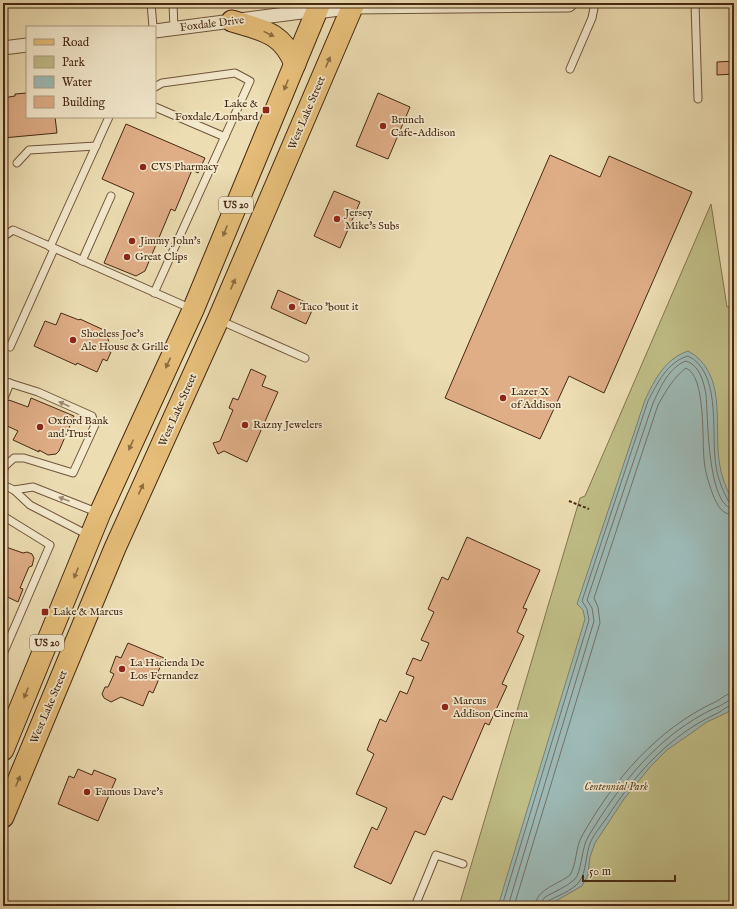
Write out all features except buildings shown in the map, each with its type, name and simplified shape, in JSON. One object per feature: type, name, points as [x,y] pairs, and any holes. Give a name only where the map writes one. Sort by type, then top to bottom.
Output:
[{"type":"main road","name":"West Lake Street","points":[[3,817],[115,548],[218,320],[353,4]]},
{"type":"main road","name":"US 20","points":[[3,750],[100,513],[193,310],[318,7]]},
{"type":"main road","points":[[232,21],[276,37],[286,46],[290,52],[294,64]]},
{"type":"street","points":[[318,7],[353,4],[568,3]]},
{"type":"street","name":"Foxdale Drive","points":[[156,31],[232,21],[318,7]]},
{"type":"street","points":[[3,48],[26,45]]},
{"type":"lane","points":[[151,3],[153,26]]},
{"type":"lane","points":[[173,3],[174,29]]},
{"type":"lane","points":[[570,69],[592,18],[595,3]]},
{"type":"lane","points":[[695,3],[698,98]]},
{"type":"lane","points":[[154,293],[250,81],[235,73],[162,83],[156,86]]},
{"type":"lane","points":[[156,107],[225,137]]},
{"type":"lane","points":[[10,347],[109,118]]},
{"type":"lane","points":[[17,163],[29,150],[96,146]]},
{"type":"lane","points":[[82,261],[111,196]]},
{"type":"lane","points":[[3,237],[13,230],[193,310]]},
{"type":"lane","points":[[218,320],[304,358]]},
{"type":"lane","points":[[3,471],[5,466],[14,458],[24,458],[73,473],[95,424],[92,416],[38,392],[7,382],[4,398]]},
{"type":"lane","points":[[3,486],[14,490],[30,506],[91,537]]},
{"type":"lane","points":[[14,490],[33,487],[100,513]]},
{"type":"lane","points":[[3,516],[50,545],[3,654]]},
{"type":"lane","points":[[415,906],[436,855],[463,864]]},
{"type":"path","points":[[569,501],[589,509]]},
{"type":"green space","name":"Centennial Park","points":[[711,204],[727,307],[734,306],[734,906],[459,906],[580,498],[585,496]]},
{"type":"water","points":[[688,351],[700,360],[709,372],[714,385],[721,472],[734,503],[734,707],[728,712],[707,722],[667,750],[650,767],[624,799],[595,843],[590,857],[588,875],[582,886],[547,906],[498,906],[585,619],[583,610],[577,604],[645,400],[657,377],[667,364]]},
{"type":"place","name":"Lake & Foxdale/Lombard","points":[[266,110]]},
{"type":"place","name":"Brunch Cafe-Addison","points":[[383,126]]},
{"type":"place","name":"CVS Pharmacy","points":[[143,167]]},
{"type":"place","name":"Jersey Mike's Subs","points":[[337,219]]},
{"type":"place","name":"Jimmy John's","points":[[132,241]]},
{"type":"place","name":"Great Clips","points":[[127,257]]},
{"type":"place","name":"Taco 'bout it","points":[[292,307]]},
{"type":"place","name":"Shoeless Joe's Ale House & Grille","points":[[73,340]]},
{"type":"place","name":"Lazer X of Addison","points":[[503,398]]},
{"type":"place","name":"Razny Jewelers","points":[[245,425]]},
{"type":"place","name":"Oxford Bank and Trust","points":[[40,427]]},
{"type":"place","name":"Lake & Marcus","points":[[45,612]]},
{"type":"place","name":"La Hacienda De Los Fernandez","points":[[122,669]]},
{"type":"place","name":"Marcus Addison Cinema","points":[[445,707]]},
{"type":"place","name":"Famous Dave's","points":[[87,792]]}]
